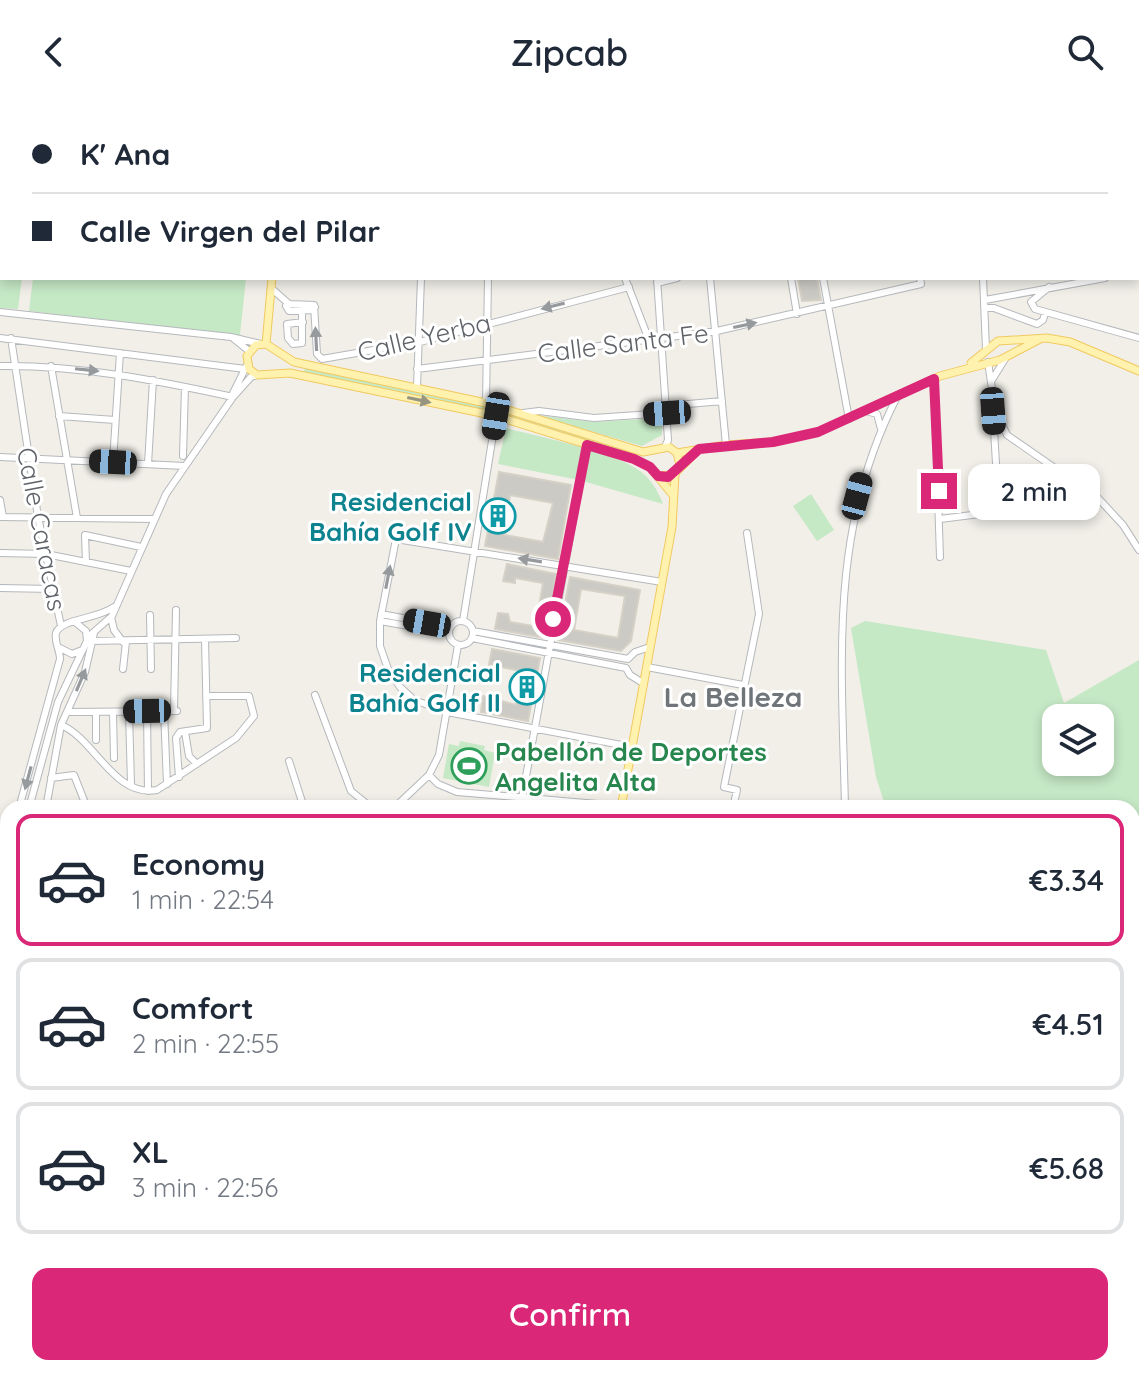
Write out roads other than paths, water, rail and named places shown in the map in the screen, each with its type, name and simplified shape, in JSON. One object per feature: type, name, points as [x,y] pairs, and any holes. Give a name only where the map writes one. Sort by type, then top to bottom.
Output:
[{"type":"main road","points":[[263,344],[272,280]]},
{"type":"main road","points":[[263,344],[294,362],[486,403],[643,452],[654,452],[665,447],[677,453],[793,439],[849,419],[934,379],[1006,357],[1040,339]]},
{"type":"main road","points":[[966,367],[986,349],[1002,341],[1040,339],[1070,342],[1139,369]]},
{"type":"main road","points":[[1002,341],[1008,349],[1006,357]]},
{"type":"main road","points":[[263,344],[249,351],[246,366],[257,375],[290,373],[496,416],[650,467],[672,494]]},
{"type":"main road","points":[[986,349],[988,362]]},
{"type":"main road","points":[[271,374],[278,366],[278,354]]},
{"type":"main road","points":[[622,800],[672,527],[675,474],[680,465],[699,449]]},
{"type":"main road","points":[[650,467],[654,452]]},
{"type":"main road","points":[[677,453],[680,465]]},
{"type":"main road","points":[[658,476],[675,474]]},
{"type":"street","points":[[417,387],[421,280]]},
{"type":"street","points":[[486,403],[488,280]]},
{"type":"street","points":[[626,280],[649,340]]},
{"type":"street","points":[[657,280],[667,409],[668,440],[665,447]]},
{"type":"street","points":[[710,280],[726,445]]},
{"type":"street","points":[[791,280],[797,314]]},
{"type":"street","points":[[823,280],[849,419]]},
{"type":"street","points":[[983,280],[986,349]]},
{"type":"street","points":[[985,304],[1049,287],[1093,280]]},
{"type":"street","name":"Calle Santa Fe","points":[[417,369],[717,331],[827,308],[920,281]]},
{"type":"street","name":"Calle Yerba","points":[[315,307],[317,354],[322,359],[420,342],[629,287]]},
{"type":"street","points":[[1049,287],[1031,302],[1035,309],[1139,338]]},
{"type":"street","points":[[271,288],[289,304],[312,303],[315,307]]},
{"type":"street","points":[[289,304],[287,310],[315,307]]},
{"type":"street","points":[[985,304],[1037,324],[1043,320],[1045,313]]},
{"type":"street","points":[[302,310],[303,322]]},
{"type":"street","points":[[0,312],[231,337],[263,344]]},
{"type":"street","points":[[986,323],[991,333],[1002,341]]},
{"type":"street","points":[[231,337],[249,351]]},
{"type":"street","points":[[0,338],[246,366],[233,397]]},
{"type":"street","name":"Calle Caracas","points":[[11,338],[38,517],[61,626]]},
{"type":"street","points":[[113,462],[120,353]]},
{"type":"street","points":[[991,384],[1006,357]]},
{"type":"street","points":[[940,519],[988,513],[995,507],[994,403],[988,362]]},
{"type":"street","points":[[0,366],[19,363],[118,373],[233,397]]},
{"type":"street","points":[[51,366],[77,518]]},
{"type":"street","points":[[123,669],[124,642],[114,630],[112,616],[141,547],[166,494],[233,397],[251,377],[257,375]]},
{"type":"street","points":[[934,379],[940,557]]},
{"type":"street","points":[[148,464],[153,380]]},
{"type":"street","points":[[183,456],[185,387]]},
{"type":"street","points":[[845,800],[841,658],[849,535],[857,496],[881,429],[897,397]]},
{"type":"street","points":[[521,413],[539,411],[594,418],[722,401]]},
{"type":"street","points":[[994,403],[1007,435],[1098,498],[1123,525],[1139,550]]},
{"type":"street","points":[[866,411],[875,412],[881,429]]},
{"type":"street","points":[[878,417],[888,415]]},
{"type":"street","points":[[59,416],[115,420]]},
{"type":"street","points":[[496,416],[463,621],[472,635],[626,668]]},
{"type":"street","points":[[995,437],[1007,435]]},
{"type":"street","points":[[522,798],[587,445]]},
{"type":"street","points":[[0,457],[185,466]]},
{"type":"street","points":[[0,500],[2,517],[154,519]]},
{"type":"street","points":[[735,800],[737,790],[724,787],[759,614],[747,533]]},
{"type":"street","points":[[86,562],[85,535],[141,547]]},
{"type":"street","points":[[632,747],[447,712],[414,700],[388,669],[380,646],[381,618],[396,539],[662,582]]},
{"type":"street","points":[[0,553],[46,554],[131,571]]},
{"type":"street","points":[[0,588],[53,589]]},
{"type":"street","points":[[21,800],[57,670],[60,648],[56,635],[61,626],[102,616],[114,607]]},
{"type":"street","points":[[67,712],[176,711],[176,610]]},
{"type":"street","points":[[150,615],[151,669]]},
{"type":"street","points":[[31,800],[58,702],[82,650],[112,616]]},
{"type":"street","points":[[381,618],[450,630],[463,621]]},
{"type":"street","points":[[47,800],[61,725],[85,672],[90,638],[83,627],[75,622]]},
{"type":"street","points":[[450,630],[450,639],[458,645],[469,643],[472,635]]},
{"type":"street","points":[[90,638],[124,642],[236,638]]},
{"type":"street","points":[[179,777],[176,738],[180,732],[207,728],[205,639]]},
{"type":"street","points":[[402,800],[429,775],[439,755],[458,645]]},
{"type":"street","points":[[643,683],[630,675],[626,668],[628,659],[635,652],[650,647]]},
{"type":"street","points":[[60,648],[72,654],[82,650]]},
{"type":"street","points":[[548,650],[628,659]]},
{"type":"street","points":[[647,667],[743,685]]},
{"type":"street","points":[[315,695],[351,791],[362,800]]},
{"type":"street","points":[[61,725],[71,729],[88,744],[118,778],[148,791],[179,777],[236,738],[254,716],[249,696],[206,696]]},
{"type":"street","points":[[147,711],[148,791]]},
{"type":"street","points":[[164,711],[167,784]]},
{"type":"street","points":[[96,712],[96,740]]},
{"type":"street","points":[[113,712],[114,758]]},
{"type":"street","points":[[129,712],[131,784]]},
{"type":"street","points":[[185,732],[189,756],[197,764]]},
{"type":"street","points":[[289,761],[301,800]]},
{"type":"street","points":[[51,778],[74,775],[84,800]]},
{"type":"street","points":[[429,775],[446,789],[457,792],[544,800]]},
{"type":"place","name":"Residencial Bahía Golf IV","points":[[498,516]]},
{"type":"place","name":"Residencial Bahía Golf II","points":[[527,687]]},
{"type":"place","name":"Pabellón de Deportes Angelita Alta","points":[[469,766]]},
{"type":"district","name":"La Belleza","points":[[733,696]]}]
